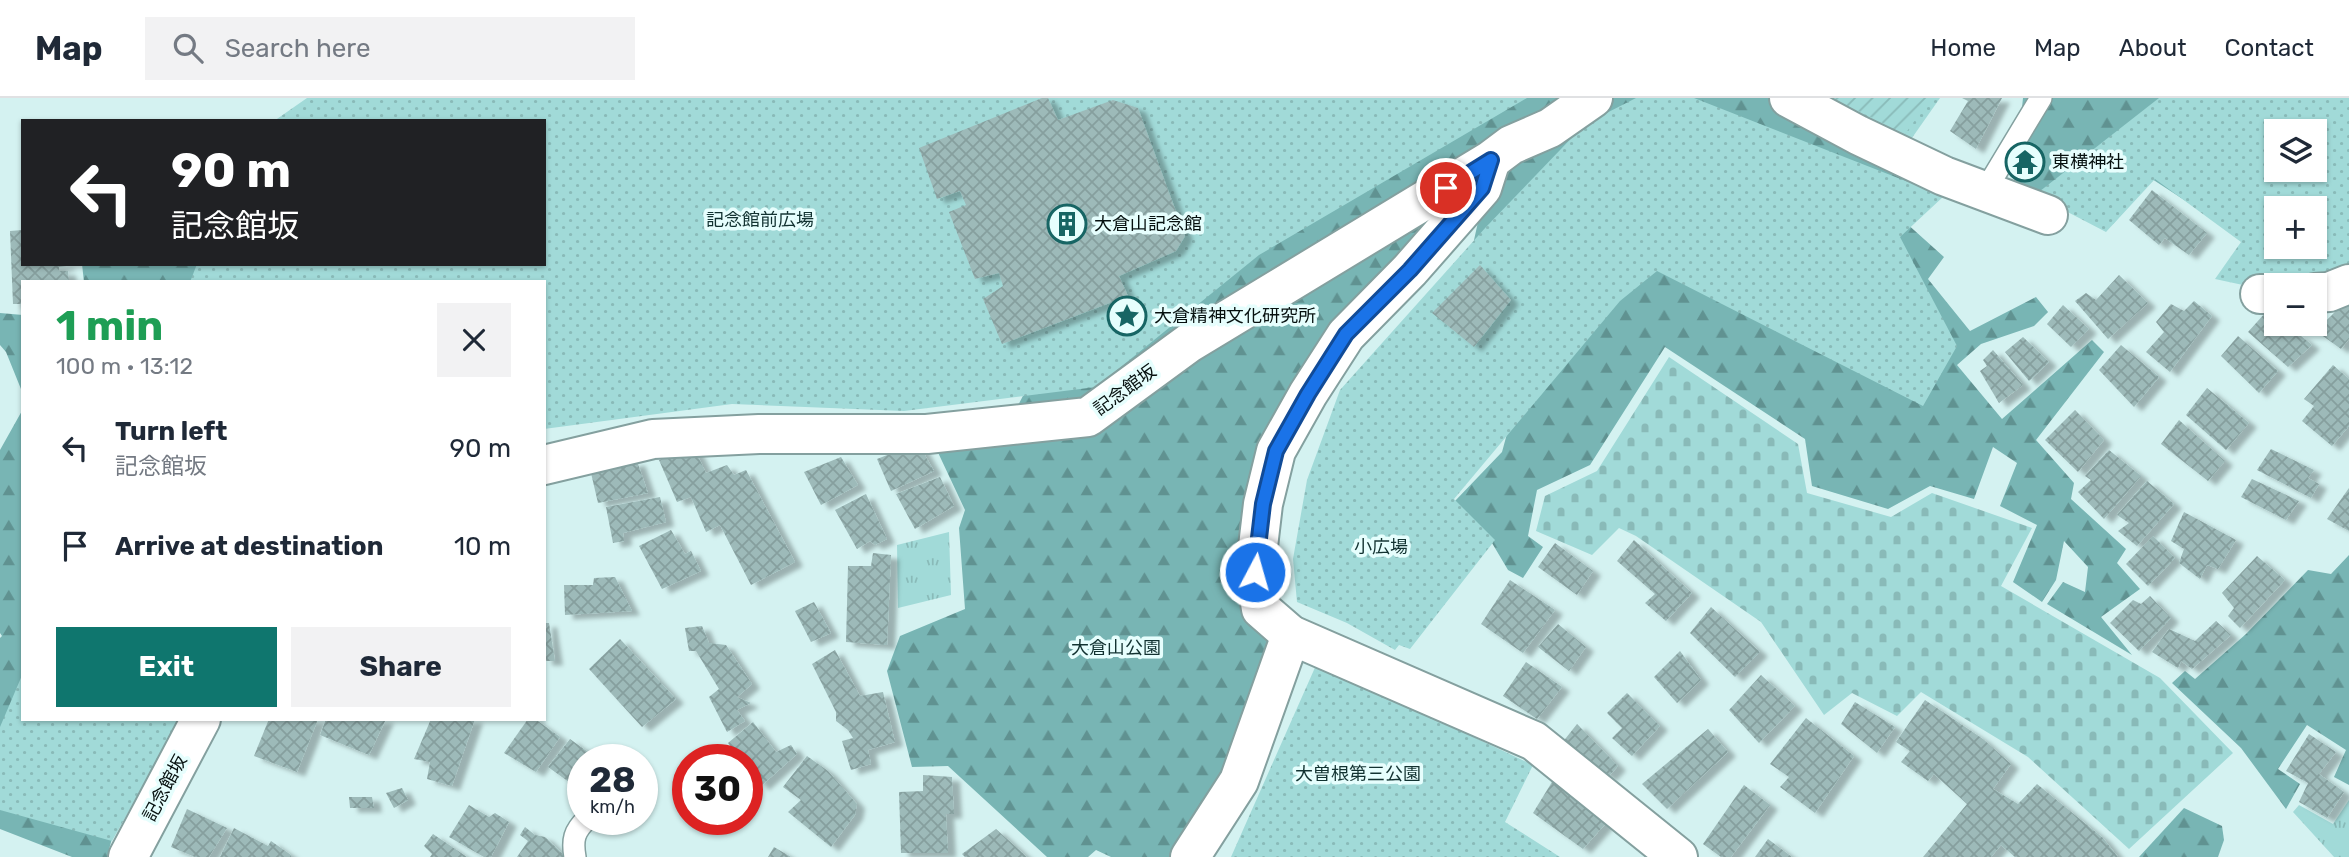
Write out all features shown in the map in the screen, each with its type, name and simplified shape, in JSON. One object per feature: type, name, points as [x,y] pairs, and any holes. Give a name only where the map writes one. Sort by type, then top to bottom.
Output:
[{"type":"street","name":"記念館坂","points":[[546,465],[653,439],[759,433],[927,434],[1088,417],[1189,343],[1491,160],[1511,145],[1550,128],[1593,98]]},
{"type":"street","points":[[1789,98],[1920,164],[2048,215]]},
{"type":"street","points":[[1491,160],[1482,188],[1410,270],[1346,334],[1276,451],[1263,504],[1255,572],[1261,609],[1291,635],[1534,741],[1678,857]]},
{"type":"street","points":[[2327,292],[2349,284]]},
{"type":"street","points":[[1190,857],[1239,781],[1291,635]]},
{"type":"street","name":"記念館坂","points":[[128,857],[200,721]]},
{"type":"lane","points":[[1985,191],[2042,98]]},
{"type":"lane","points":[[575,835],[572,842],[575,857]]},
{"type":"green space","name":"記念館前広場","points":[[307,98],[1527,98],[1259,255],[1096,387],[904,411],[732,404],[546,429],[546,280],[191,280],[196,266],[546,266],[546,119],[277,119]]},
{"type":"green space","name":"大倉山公園","points":[[1140,98],[1772,98],[1922,178],[1895,213],[1944,257],[1928,279],[1970,331],[2036,297],[2048,312],[2034,326],[1981,344],[1957,365],[2002,419],[2092,340],[2104,352],[2036,440],[2074,483],[2071,499],[2126,549],[2117,563],[2140,589],[2101,617],[2132,655],[2047,604],[2063,582],[2085,592],[2088,567],[2064,541],[2056,580],[2042,602],[2013,582],[2037,525],[2000,506],[2017,463],[1993,447],[1974,499],[1930,486],[1888,509],[1812,486],[1805,439],[1665,347],[1590,465],[1537,490],[1528,536],[1543,547],[1523,578],[1508,570],[1492,543],[1455,501],[1502,452],[1514,408],[1576,335],[1474,240],[1480,213],[1449,217],[1286,453],[1269,608],[1292,623],[1254,724],[1179,850],[1171,857],[1111,857],[1096,850],[1088,857],[1047,857],[948,766],[912,767],[887,671],[900,636],[965,609],[959,528],[965,510],[934,444],[1014,413],[1039,365]]},
{"type":"green space","name":"小広場","points":[[1636,98],[1694,98],[1944,196],[1900,237],[1957,346],[1923,406],[1657,271],[1620,301],[1454,499],[1495,540],[1410,649],[1399,645],[1395,650],[1347,623],[1297,602],[1293,559],[1307,480],[1340,390],[1486,227],[1585,124]]},
{"type":"green space","points":[[1807,98],[1940,98],[1907,145]]},
{"type":"green space","points":[[1832,98],[1931,98],[1905,134]]},
{"type":"green space","points":[[2023,98],[2349,98],[2349,269],[2310,259],[2327,259],[2327,196],[2264,196],[2264,247],[2243,242],[2218,222],[2152,179],[2113,224],[2014,183]]},
{"type":"green space","points":[[2159,98],[2349,98],[2349,273],[2327,281],[2327,273],[2264,273],[2264,290],[2215,279],[2241,242],[2155,179],[2106,232],[2035,195]]},
{"type":"green space","points":[[82,266],[290,266],[297,280],[84,280]]},
{"type":"green space","points":[[0,313],[21,315],[21,389],[6,352],[0,345]]},
{"type":"green space","points":[[1669,357],[1798,444],[1807,493],[1891,517],[1932,493],[2032,528],[2001,586],[2160,678],[2233,753],[2129,849],[2028,757],[1921,692],[1897,716],[1852,693],[1824,715],[1761,622],[1636,536],[1619,528],[1592,555],[1536,531],[1545,496],[1597,471]]},
{"type":"green space","points":[[21,413],[21,721],[27,721],[131,768],[107,857],[72,857],[0,829],[0,450]]},
{"type":"green space","points":[[949,532],[951,595],[898,608],[897,545]]},
{"type":"green space","points":[[2349,555],[2349,785],[2334,777],[2346,750],[2307,725],[2278,769],[2300,784],[2286,809],[2241,748],[2172,683],[2185,671],[2195,679],[2246,634],[2308,570],[2331,574]]},
{"type":"green space","name":"大曽根第三公園","points":[[1317,663],[1533,765],[1505,822],[1560,857],[1231,857]]},
{"type":"green space","points":[[21,678],[21,721],[180,721],[112,841],[0,810],[0,727]]},
{"type":"green space","points":[[2349,800],[2349,857],[2334,857],[2293,812],[2299,805],[2333,824]]},
{"type":"green space","points":[[2184,808],[2222,826],[2224,840],[2218,857],[2139,857]]},
{"type":"building","name":"大倉山記念館","points":[[1042,98],[1048,98],[1058,120],[1113,100],[1138,108],[1185,236],[1176,251],[1119,276],[1128,296],[1002,344],[983,299],[1003,286],[999,273],[975,279],[949,212],[966,205],[960,191],[937,199],[919,148]]},
{"type":"building","points":[[1962,98],[2002,98],[1976,149],[1950,131],[1968,101]]},
{"type":"building","points":[[2152,190],[2207,233],[2189,255],[2165,238],[2159,245],[2129,220]]},
{"type":"building","points":[[21,230],[21,266],[67,266],[59,267],[59,271],[68,271],[69,280],[21,280],[21,304],[13,304],[10,231]]},
{"type":"building","points":[[1480,265],[1511,300],[1474,347],[1432,313]]},
{"type":"building","points":[[2119,275],[2148,303],[2108,339],[2075,301],[2086,293],[2096,300]]},
{"type":"building","points":[[2349,298],[2349,339],[2341,349],[2323,336],[2327,336],[2327,320]]},
{"type":"building","points":[[2194,301],[2212,316],[2170,372],[2146,352],[2164,332],[2156,322],[2171,304],[2184,311]]},
{"type":"building","points":[[2063,305],[2089,329],[2071,347],[2047,324]]},
{"type":"building","points":[[2264,314],[2264,336],[2301,336],[2312,345],[2288,367],[2248,332]]},
{"type":"building","points":[[2238,336],[2278,371],[2259,393],[2221,356]]},
{"type":"building","points":[[2023,337],[2049,362],[2029,381],[2005,352]]},
{"type":"building","points":[[2121,345],[2159,377],[2134,407],[2099,370]]},
{"type":"building","points":[[1993,350],[2023,385],[1999,403],[1980,371],[1987,366],[1983,360]]},
{"type":"building","points":[[2333,365],[2349,379],[2349,426],[2332,446],[2302,421],[2314,406],[2304,399]]},
{"type":"building","points":[[2207,388],[2249,423],[2226,450],[2186,415]]},
{"type":"building","points":[[2075,410],[2104,440],[2078,472],[2045,440]]},
{"type":"building","points":[[2179,420],[2225,461],[2208,481],[2161,444]]},
{"type":"building","points":[[918,443],[934,471],[891,491],[877,459]]},
{"type":"building","points":[[694,448],[706,473],[727,465],[734,475],[746,470],[795,562],[751,585],[720,525],[706,532],[691,497],[677,502],[659,460]]},
{"type":"building","points":[[2271,449],[2314,470],[2308,478],[2319,484],[2311,498],[2257,470]]},
{"type":"building","points":[[2109,450],[2141,476],[2104,519],[2078,492],[2091,480],[2085,476]]},
{"type":"building","points":[[841,457],[858,485],[821,505],[804,472]]},
{"type":"building","points":[[637,461],[648,493],[598,503],[591,473]]},
{"type":"building","points":[[940,477],[954,506],[915,529],[896,494]]},
{"type":"building","points":[[2252,479],[2299,501],[2286,520],[2241,497]]},
{"type":"building","points":[[2147,481],[2174,504],[2137,546],[2118,531],[2129,523],[2117,515]]},
{"type":"building","points":[[2349,488],[2349,531],[2327,519]]},
{"type":"building","points":[[866,494],[887,539],[875,545],[870,541],[857,549],[835,510]]},
{"type":"building","points":[[660,497],[666,522],[623,533],[624,541],[613,543],[606,507]]},
{"type":"building","points":[[2184,512],[2236,540],[2218,569],[2207,565],[2200,579],[2179,563],[2184,549],[2171,541]]},
{"type":"building","points":[[671,530],[685,554],[691,551],[701,571],[662,589],[639,546]]},
{"type":"building","points":[[2153,536],[2175,558],[2148,586],[2126,564]]},
{"type":"building","points":[[1634,540],[1692,593],[1666,621],[1645,603],[1655,594],[1617,561]]},
{"type":"building","points":[[1555,543],[1593,571],[1577,595],[1538,567]]},
{"type":"building","points":[[873,553],[891,555],[887,645],[846,642],[848,566],[871,566]]},
{"type":"building","points":[[2257,556],[2285,580],[2240,628],[2228,616],[2234,608],[2222,593]]},
{"type":"building","points":[[615,577],[632,611],[565,615],[564,585],[593,585],[594,578]]},
{"type":"building","points":[[1510,580],[1555,610],[1523,653],[1481,624]]},
{"type":"building","points":[[2150,596],[2171,618],[2139,651],[2110,623],[2133,600],[2141,604]]},
{"type":"building","points":[[814,602],[831,633],[811,642],[795,611]]},
{"type":"building","points":[[1711,607],[1760,652],[1735,677],[1690,633]]},
{"type":"building","points":[[2216,621],[2231,635],[2192,669],[2181,661],[2178,668],[2152,652],[2169,629],[2195,641]]},
{"type":"building","points":[[546,623],[549,623],[555,661],[546,661]]},
{"type":"building","points":[[1558,624],[1586,647],[1569,671],[1538,647]]},
{"type":"building","points":[[702,626],[709,643],[726,645],[752,684],[737,697],[751,703],[737,710],[745,721],[727,732],[709,697],[719,689],[696,651],[689,651],[685,628]]},
{"type":"building","points":[[620,639],[676,699],[642,727],[589,669]]},
{"type":"building","points":[[835,650],[860,696],[883,692],[895,742],[868,750],[871,764],[851,770],[842,741],[853,738],[848,730],[836,721],[836,712],[812,664]]},
{"type":"building","points":[[1680,651],[1701,680],[1677,703],[1654,677]]},
{"type":"building","points":[[1526,662],[1562,687],[1537,719],[1503,696]]},
{"type":"building","points":[[1761,675],[1795,706],[1759,743],[1729,710]]},
{"type":"building","points":[[1627,693],[1660,726],[1632,756],[1612,738],[1622,728],[1607,713]]},
{"type":"building","points":[[1925,700],[1983,739],[2011,764],[1993,789],[2018,804],[2037,784],[2103,838],[2118,857],[2015,857],[2001,845],[1991,857],[1923,857],[1967,804],[1934,774],[1928,781],[1901,762],[1910,751],[1896,742]]},
{"type":"building","points":[[1855,702],[1895,727],[1877,753],[1841,724]]},
{"type":"building","points":[[1806,718],[1854,756],[1815,813],[1780,787],[1789,777],[1770,764]]},
{"type":"building","points":[[268,721],[317,721],[297,772],[254,756]]},
{"type":"building","points":[[325,721],[385,721],[369,755],[320,735]]},
{"type":"building","points":[[430,721],[474,721],[452,786],[427,779],[430,762],[414,759]]},
{"type":"building","points":[[527,721],[538,721],[560,737],[536,772],[504,753]]},
{"type":"building","points":[[753,722],[776,752],[791,745],[797,754],[763,784],[763,744],[728,743]]},
{"type":"building","points":[[1577,724],[1618,766],[1608,777],[1562,743]]},
{"type":"building","points":[[1708,729],[1728,752],[1667,809],[1642,784]]},
{"type":"building","points":[[2309,734],[2336,752],[2319,774],[2344,792],[2327,818],[2299,802],[2308,783],[2286,771]]},
{"type":"building","points":[[570,739],[577,744],[567,744],[567,781],[548,767]]},
{"type":"building","points":[[807,756],[828,771],[857,804],[855,815],[831,847],[788,812],[801,800],[783,787]]},
{"type":"building","points":[[923,775],[952,777],[954,814],[946,814],[948,853],[901,853],[899,792],[923,791]]},
{"type":"building","points":[[1552,782],[1607,822],[1583,849],[1533,813]]},
{"type":"building","points":[[1744,785],[1770,805],[1731,857],[1721,857],[1703,844]]},
{"type":"building","points":[[402,788],[408,800],[394,808],[386,793]]},
{"type":"building","points":[[349,797],[372,797],[374,808],[350,808]]},
{"type":"building","points":[[469,805],[489,817],[495,813],[509,822],[491,857],[484,857],[449,837]]},
{"type":"building","points":[[187,809],[227,828],[209,857],[195,857],[171,847]]},
{"type":"building","points":[[525,827],[535,835],[545,837],[566,857],[517,857],[528,841],[520,835]]},
{"type":"building","points":[[234,828],[268,846],[271,841],[291,857],[220,857]]},
{"type":"building","points":[[996,829],[1027,857],[965,857],[962,854]]},
{"type":"building","points":[[433,834],[467,857],[430,857],[432,854],[424,846]]},
{"type":"building","points":[[1768,839],[1792,857],[1755,857]]},
{"type":"building","points":[[774,847],[791,857],[768,857]]},
{"type":"place","name":"東横神社","points":[[2025,162]]},
{"type":"place","name":"大倉山記念館","points":[[1067,224]]},
{"type":"place","name":"大倉精神文化研究所","points":[[1127,316]]},
{"type":"route","points":[[1255,572],[1263,504],[1276,451],[1308,394],[1346,334],[1410,270],[1482,188],[1491,160],[1446,188]]}]
